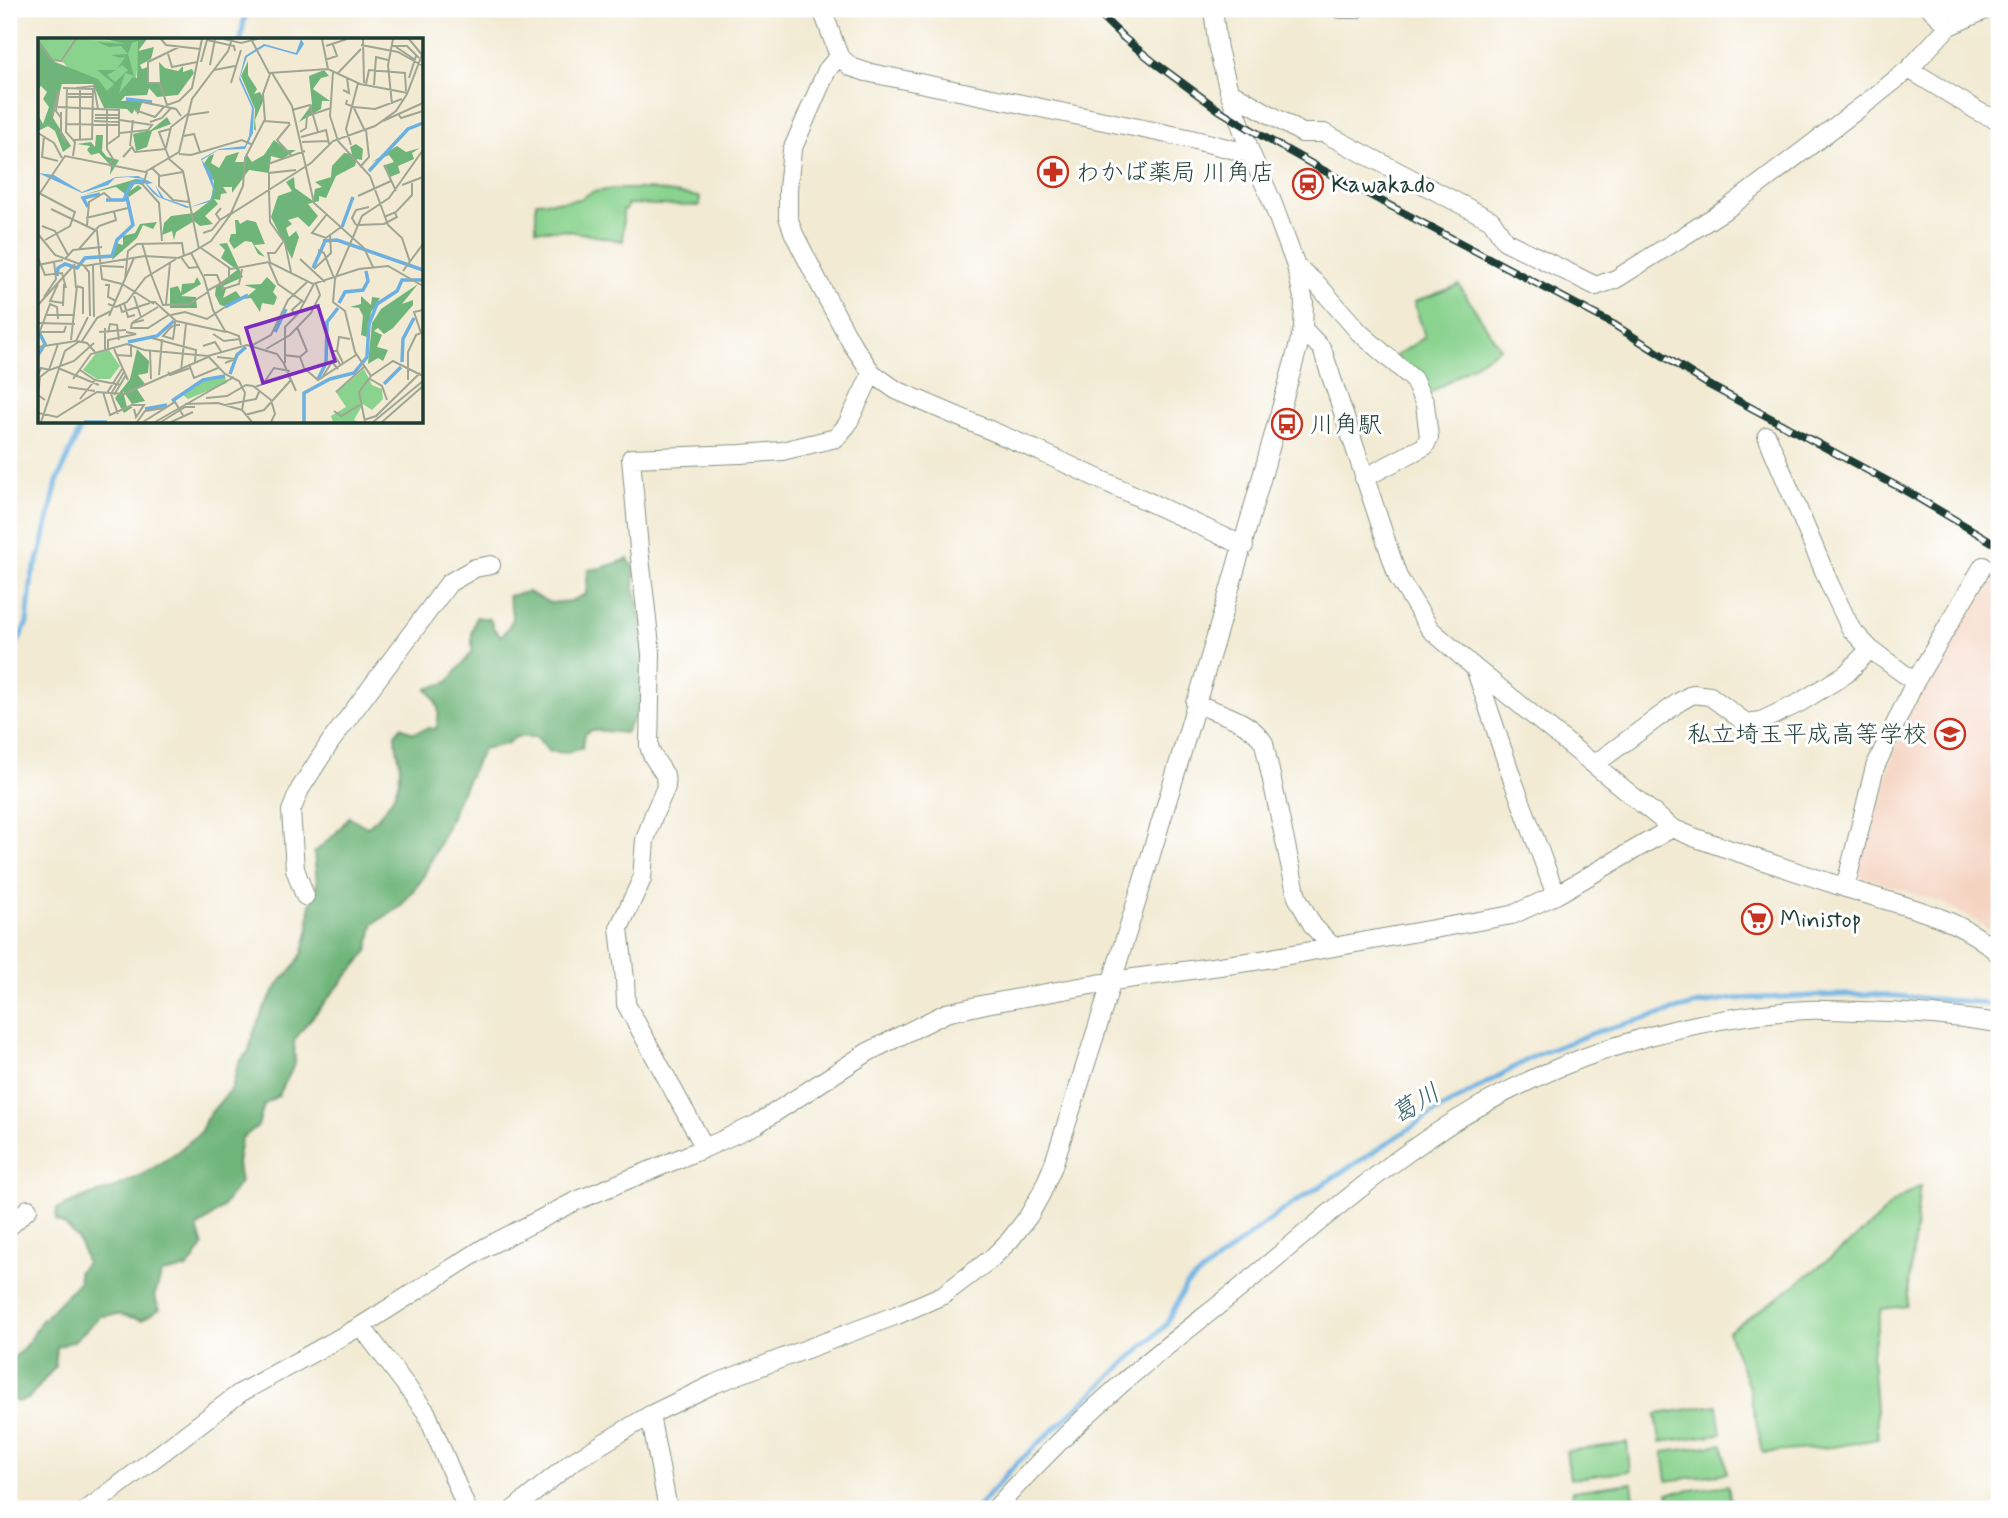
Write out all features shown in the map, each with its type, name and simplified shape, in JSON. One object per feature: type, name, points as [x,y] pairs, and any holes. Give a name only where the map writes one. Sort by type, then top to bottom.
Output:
[{"type":"street","points":[[822,9],[839,55],[851,67],[1251,154]]},
{"type":"street","points":[[514,1509],[572,1462],[650,1415],[714,1384],[943,1295],[992,1258],[1010,1240],[1041,1194],[1113,981],[1244,546],[1303,329],[1304,302],[1296,266],[1229,91],[1218,49],[1213,9]]},
{"type":"street","points":[[1340,9],[1356,9]]},
{"type":"street","points":[[1931,9],[1949,26]]},
{"type":"street","points":[[1229,91],[1302,133],[1324,133],[1491,220],[1505,241],[1596,286],[1616,279],[1728,208],[1909,69],[1949,26],[1987,9]]},
{"type":"street","points":[[839,55],[827,70],[792,150],[788,218],[820,285],[852,344],[872,373],[896,390],[1041,452],[1244,546]]},
{"type":"street","points":[[1909,69],[1982,113],[1999,120]]},
{"type":"street","points":[[1296,266],[1318,285],[1359,332],[1413,379],[1425,404],[1429,437],[1425,446],[1364,478]]},
{"type":"street","points":[[1303,329],[1322,349],[1398,577],[1430,629],[1672,828],[1845,888],[1933,915],[1973,932],[1999,954]]},
{"type":"street","points":[[705,1148],[626,1004],[620,928],[642,879],[645,840],[666,787],[666,775],[649,746],[651,654],[632,458],[782,451],[836,438],[847,425],[872,373]]},
{"type":"street","points":[[1768,436],[1851,629],[1870,649],[1915,682]]},
{"type":"street","points":[[305,896],[295,869],[291,811],[300,789],[339,730],[449,583],[475,568],[491,565]]},
{"type":"street","points":[[1845,888],[1875,767],[1915,682],[1983,566]]},
{"type":"street","points":[[1595,764],[1693,694],[1710,696],[1746,723],[1761,721],[1799,703],[1846,674],[1870,649]]},
{"type":"street","points":[[1475,668],[1512,778],[1556,895]]},
{"type":"street","points":[[1195,703],[1248,725],[1264,743],[1297,897],[1313,926],[1332,946]]},
{"type":"street","points":[[88,1509],[240,1393],[361,1326],[484,1248],[576,1201],[757,1124],[867,1052],[946,1013],[1113,981],[1255,961],[1512,915],[1556,895],[1672,828]]},
{"type":"street","points":[[995,1509],[1057,1445],[1121,1385],[1372,1179],[1428,1138],[1488,1102],[1545,1074],[1606,1049],[1744,1016],[1809,1010],[1856,1011],[1947,1015],[1999,1023]]},
{"type":"street","points":[[9,1227],[28,1209]]},
{"type":"street","points":[[361,1326],[426,1412],[467,1509]]},
{"type":"street","points":[[650,1415],[668,1509]]},
{"type":"shaded area","name":"私立埼玉平成高等学校","points":[[1999,571],[1999,939],[1981,924],[1946,904],[1857,875],[1892,758],[1911,710],[1938,660]]},
{"type":"green space","points":[[649,189],[700,197],[699,206],[627,204],[627,209],[623,210],[623,241],[564,230],[536,230],[536,202],[580,199],[592,192]]},
{"type":"green space","points":[[1459,285],[1500,348],[1426,396],[1396,356],[1425,337],[1414,302]]},
{"type":"green space","points":[[628,559],[635,569],[634,588],[640,609],[645,654],[642,696],[625,733],[592,730],[585,734],[582,748],[567,753],[548,751],[537,737],[516,737],[506,744],[483,749],[421,881],[400,907],[373,924],[368,951],[294,1041],[295,1063],[279,1095],[264,1105],[258,1126],[241,1139],[237,1164],[240,1182],[221,1209],[197,1228],[203,1246],[188,1268],[162,1273],[154,1297],[160,1309],[142,1320],[117,1314],[101,1316],[74,1341],[57,1347],[55,1367],[28,1399],[17,1402],[9,1398],[9,1362],[32,1337],[41,1321],[79,1282],[78,1272],[86,1263],[76,1237],[56,1220],[57,1209],[144,1174],[177,1152],[200,1133],[207,1117],[232,1088],[238,1064],[249,1051],[265,1006],[303,952],[309,928],[310,905],[317,883],[314,853],[349,817],[367,827],[390,801],[397,786],[400,769],[395,734],[401,727],[413,733],[428,728],[436,729],[438,708],[427,689],[448,682],[472,652],[472,632],[476,617],[490,619],[501,636],[512,618],[508,596],[528,592],[550,603],[571,601],[586,594],[588,570]]},
{"type":"green space","points":[[1920,1186],[1907,1306],[1881,1309],[1872,1354],[1878,1439],[1833,1447],[1763,1453],[1748,1385],[1728,1332],[1851,1242],[1891,1204]]},
{"type":"green space","points":[[1717,1405],[1721,1434],[1660,1442],[1656,1414]]},
{"type":"green space","points":[[1627,1443],[1630,1471],[1570,1479],[1566,1451]]},
{"type":"green space","points":[[1723,1444],[1727,1473],[1667,1481],[1663,1452]]},
{"type":"green space","points":[[1632,1483],[1635,1509],[1575,1509],[1572,1491]]},
{"type":"green space","points":[[1728,1485],[1732,1509],[1671,1509],[1668,1493]]},
{"type":"waterway","points":[[241,38],[244,19],[251,9]]},
{"type":"waterway","points":[[9,660],[27,623],[32,575],[40,555],[57,482],[82,424]]},
{"type":"waterway","name":"葛川","points":[[976,1509],[1013,1467],[1166,1325],[1186,1285],[1280,1212],[1429,1116],[1534,1056],[1596,1032],[1694,1005],[1734,999],[1869,994],[1999,1006]]},
{"type":"railway","points":[[1094,9],[1155,63],[1219,110],[1257,133],[1613,324],[1709,385],[1906,491],[1999,546]]},
{"type":"place","name":"わかば薬局 川角店","points":[[1053,172]]},
{"type":"place","name":"Kawakado","points":[[1308,184]]},
{"type":"place","name":"川角駅","points":[[1287,424]]},
{"type":"place","name":"私立埼玉平成高等学校","points":[[1950,734]]},
{"type":"place","name":"Ministop","points":[[1757,919]]}]
